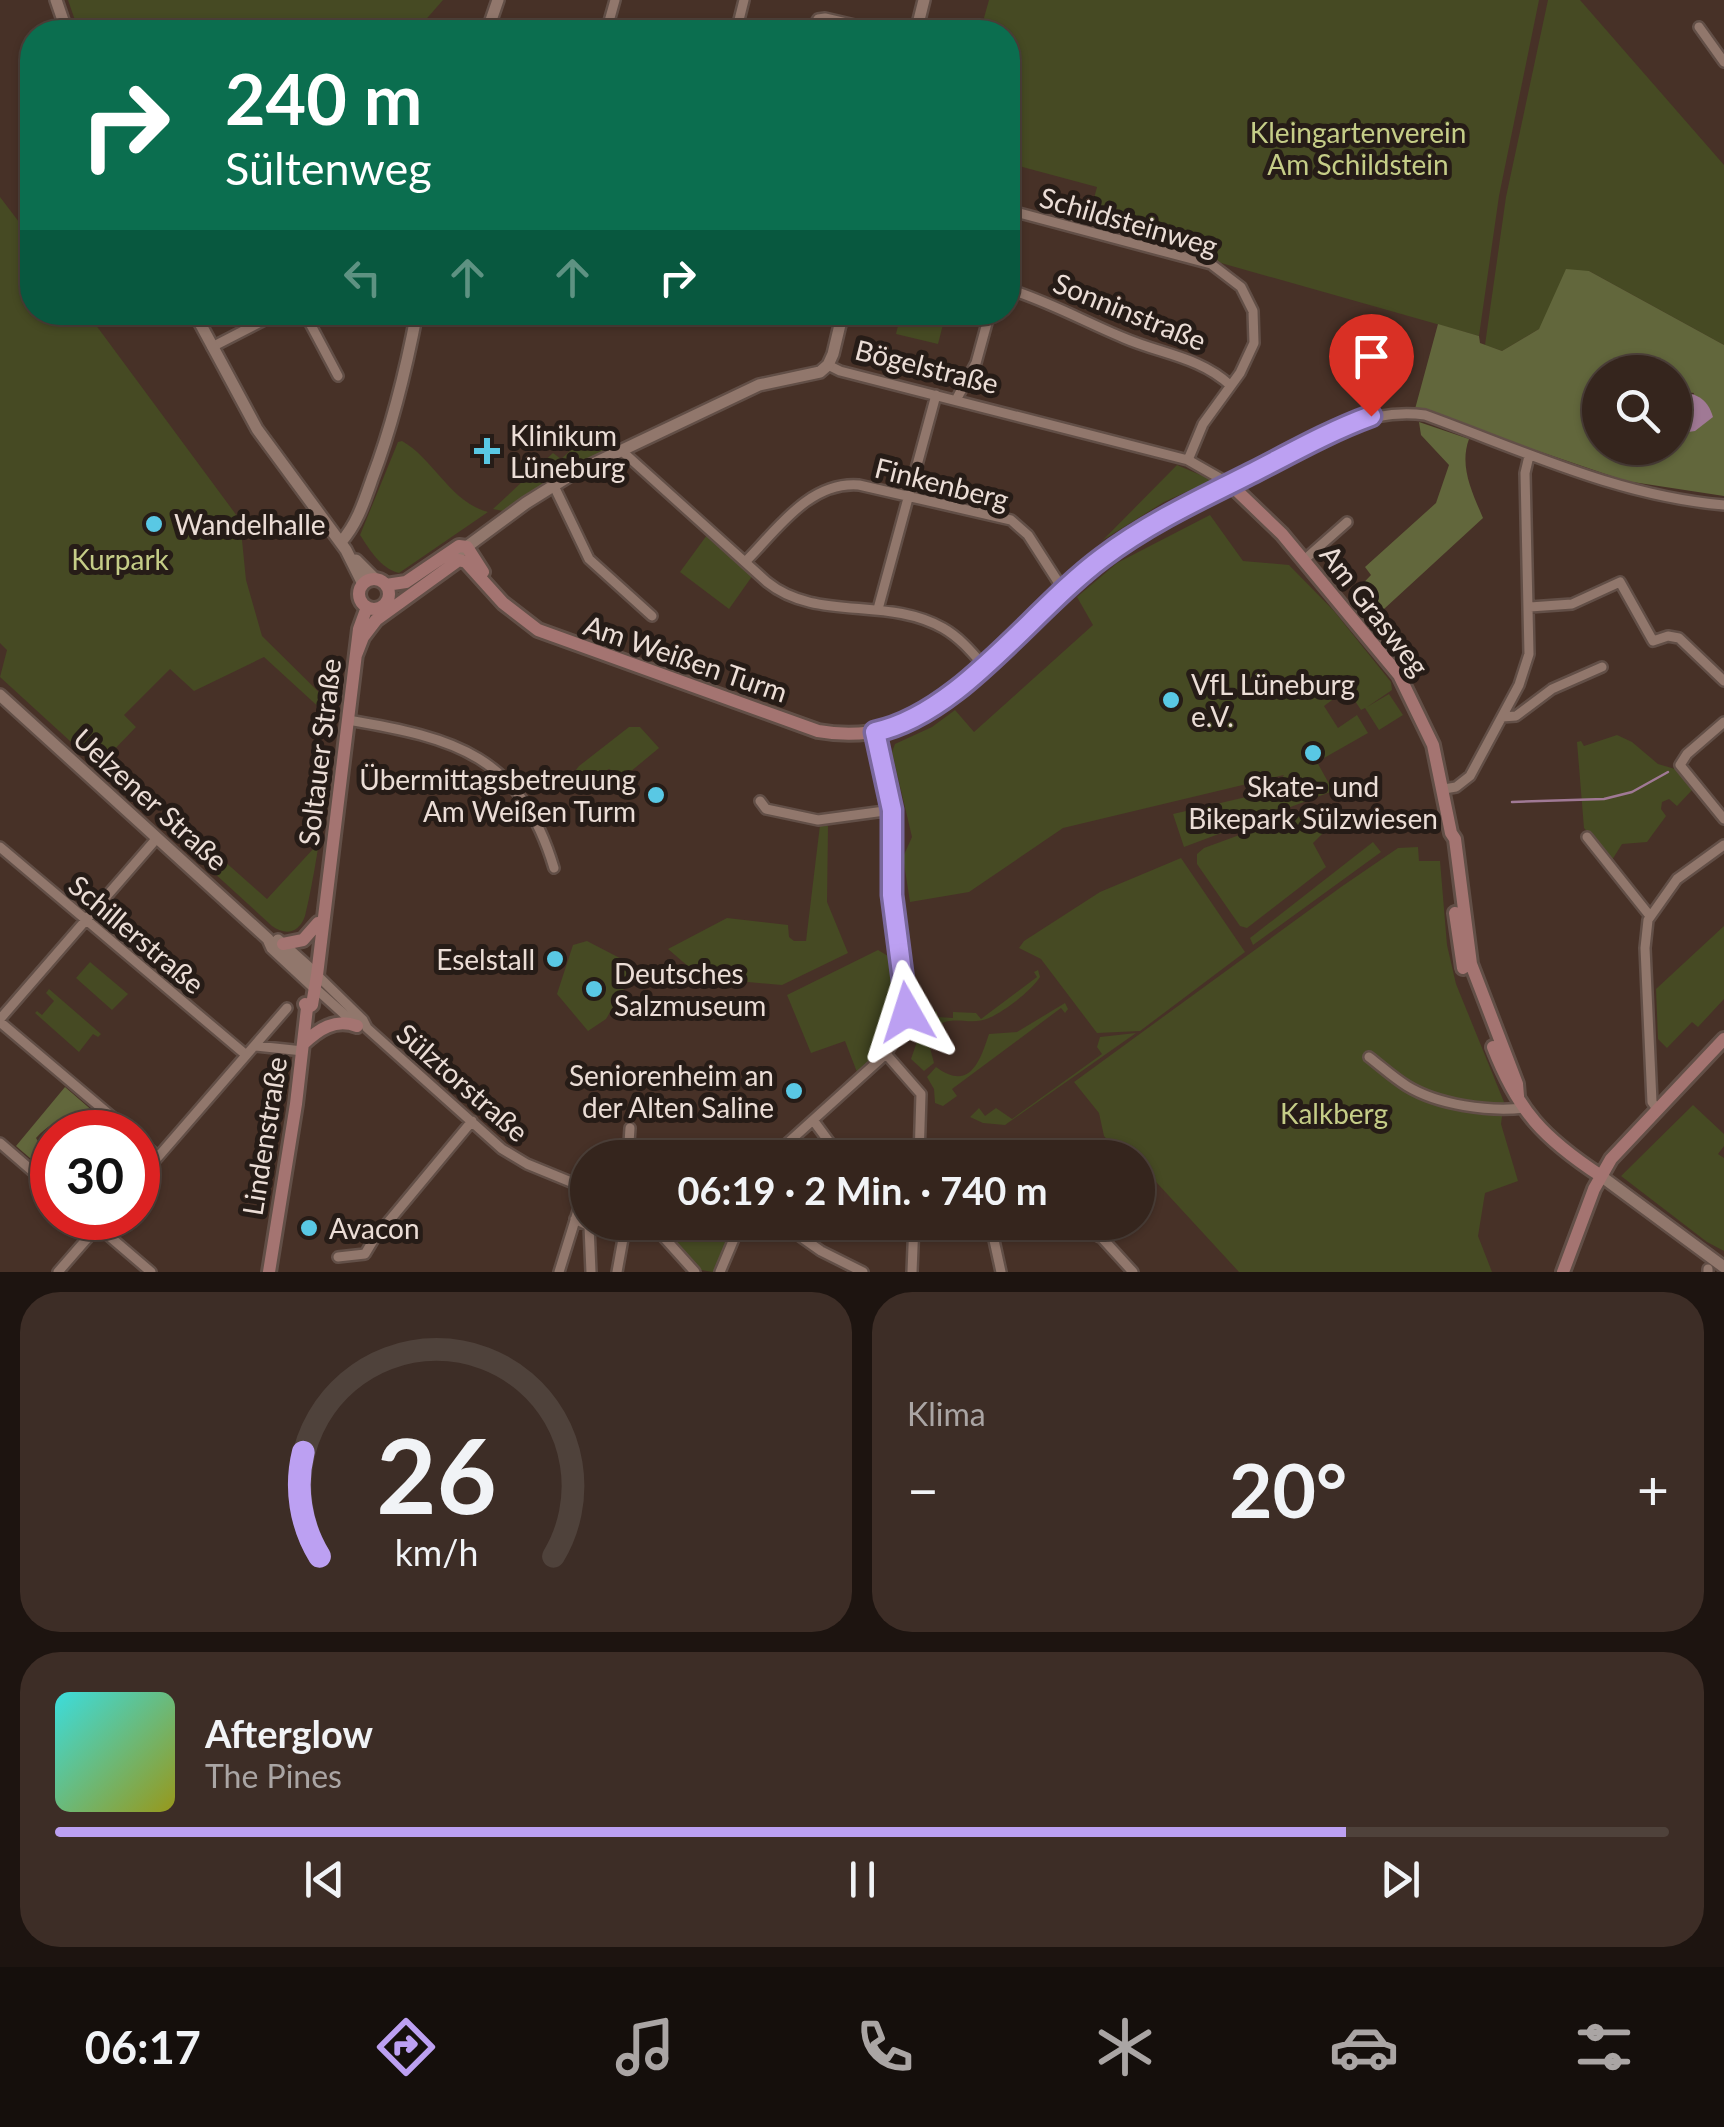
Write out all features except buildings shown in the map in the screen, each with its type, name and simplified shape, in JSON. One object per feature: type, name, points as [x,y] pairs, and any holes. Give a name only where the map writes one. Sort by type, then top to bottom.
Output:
[{"type":"main road","name":"Am Grasweg","points":[[1230,484],[1304,560],[1399,675],[1426,726],[1455,839],[1471,964],[1521,1102]]},
{"type":"main road","name":"Am Weißen Turm","points":[[464,554],[494,594],[538,630],[818,731],[852,735],[906,724],[928,712],[1128,539],[1230,484]]},
{"type":"main road","name":"Bögelstraße","points":[[356,655],[362,637],[376,620],[464,554],[454,548],[406,582],[378,586]]},
{"type":"main road","name":"Bögelstraße","points":[[378,586],[424,582]]},
{"type":"main road","points":[[367,607],[381,607],[378,586]]},
{"type":"main road","name":"Soltauer Straße","points":[[312,978],[325,905],[359,629],[367,607],[359,596],[378,586]]},
{"type":"main road","name":"Soltauer Straße","points":[[312,978],[318,923],[325,905]]},
{"type":"main road","points":[[284,944],[303,940],[318,923]]},
{"type":"main road","name":"Lindenstraße","points":[[269,1272],[308,1008],[312,1005],[312,978]]},
{"type":"main road","points":[[303,1048],[326,1026],[339,1023],[362,1027]]},
{"type":"main road","points":[[1563,1272],[1600,1176],[1657,1109],[1724,1040]]},
{"type":"main road","points":[[1521,1102],[1543,1134],[1600,1176]]},
{"type":"street","points":[[1698,27],[1724,62]]},
{"type":"street","name":"Schildsteinweg","points":[[1020,213],[1211,264],[1236,281],[1247,297],[1256,326],[1248,361],[1230,385]]},
{"type":"street","name":"Sonninstraße","points":[[1020,293],[1126,339],[1206,365],[1230,385]]},
{"type":"street","name":"Soltauer Straße","points":[[201,325],[258,429],[378,586]]},
{"type":"street","points":[[212,346],[254,325]]},
{"type":"street","points":[[311,325],[338,376]]},
{"type":"street","points":[[344,546],[390,432],[413,325]]},
{"type":"street","points":[[828,365],[839,325]]},
{"type":"street","points":[[956,400],[976,363],[986,325]]},
{"type":"street","name":"Bögelstraße","points":[[464,554],[554,484],[758,385],[809,377],[828,365],[1188,460],[1230,484]]},
{"type":"street","points":[[1188,460],[1202,424],[1230,385]]},
{"type":"street","points":[[878,609],[936,395]]},
{"type":"street","points":[[1230,484],[1351,424],[1379,414],[1402,412],[1425,414],[1529,456],[1625,488],[1724,505]]},
{"type":"street","points":[[623,452],[778,591],[800,602],[878,609],[916,617],[948,630],[983,665]]},
{"type":"street","points":[[1444,789],[1456,787],[1470,776],[1523,677],[1529,656],[1525,473],[1529,456]]},
{"type":"street","points":[[554,484],[589,559],[652,616]]},
{"type":"street","name":"Finkenberg","points":[[745,562],[801,505],[830,487],[859,485],[1011,520],[1028,536],[1064,591]]},
{"type":"street","points":[[1304,560],[1348,522]]},
{"type":"street","points":[[1530,608],[1572,604],[1620,582],[1653,641],[1668,636],[1679,638],[1724,681]]},
{"type":"street","points":[[1502,717],[1516,716],[1552,689],[1602,666]]},
{"type":"street","name":"Uelzener Straße","points":[[0,695],[155,841],[268,939],[284,944],[312,978]]},
{"type":"street","points":[[348,720],[439,741],[490,763],[530,806],[554,868]]},
{"type":"street","points":[[1722,812],[1680,764],[1724,722]]},
{"type":"street","points":[[791,1140],[886,1054],[902,1032],[908,1000],[892,895],[892,810],[875,732]]},
{"type":"street","points":[[760,800],[766,809],[818,820],[892,810]]},
{"type":"street","points":[[1587,836],[1650,916]]},
{"type":"street","points":[[104,1110],[0,1020],[155,841]]},
{"type":"street","points":[[1657,1109],[1652,1102],[1645,948],[1650,916],[1684,873],[1724,845]]},
{"type":"street","name":"Schillerstraße","points":[[0,847],[245,1054]]},
{"type":"street","name":"Uelzener Straße","points":[[268,939],[272,948],[312,978]]},
{"type":"street","name":"Sülztorstraße","points":[[312,978],[362,1027],[514,1158],[570,1181]]},
{"type":"street","points":[[160,1154],[287,1008]]},
{"type":"street","points":[[254,1046],[303,1048]]},
{"type":"street","points":[[886,1054],[921,1094],[920,1140]]},
{"type":"street","points":[[1369,1057],[1406,1086],[1431,1096],[1504,1110],[1521,1102]]},
{"type":"street","points":[[813,1120],[828,1140]]},
{"type":"street","points":[[338,1257],[365,1254],[472,1122]]},
{"type":"street","points":[[629,1140],[630,1128]]},
{"type":"street","points":[[0,1144],[30,1169]]},
{"type":"street","points":[[1600,1176],[1724,1268]]},
{"type":"street","points":[[559,1272],[570,1236]]},
{"type":"street","points":[[58,1272],[86,1240]]},
{"type":"street","points":[[120,1240],[151,1272]]},
{"type":"street","points":[[590,1240],[591,1272]]},
{"type":"street","points":[[617,1272],[623,1240]]},
{"type":"street","points":[[666,1240],[694,1272]]},
{"type":"street","points":[[720,1272],[734,1240]]},
{"type":"street","points":[[805,1240],[857,1271]]},
{"type":"street","points":[[912,1272],[913,1240]]},
{"type":"street","points":[[994,1240],[1001,1272]]},
{"type":"street","points":[[1104,1240],[1133,1272]]},
{"type":"green space","points":[[68,0],[443,0],[426,20],[75,20]]},
{"type":"green space","name":"Kleingartenverein Am Schildstein","points":[[989,0],[1539,0],[1499,196],[1479,336],[1087,225],[1097,187],[1020,166],[1020,20],[983,20]]},
{"type":"green space","points":[[1548,0],[1580,0],[1724,165],[1724,345],[1589,271],[1539,329],[1502,351],[1485,345],[1506,197]]},
{"type":"green space","name":"Kurpark","points":[[0,197],[20,223],[20,325],[96,325],[240,520],[246,580],[262,636],[336,709],[335,722],[264,657],[194,691],[170,669],[124,715],[136,727],[108,756],[93,742],[82,752],[0,677],[7,650],[0,643]]},
{"type":"green space","points":[[1566,269],[1589,271],[1724,345],[1724,496],[1626,481],[1415,409],[1438,324],[1479,336],[1480,343],[1502,351],[1539,329]]},
{"type":"green space","points":[[898,325],[943,325],[938,344],[896,334]]},
{"type":"green space","points":[[1419,422],[1469,439],[1466,469],[1483,518],[1372,620],[1351,596],[1371,575],[1365,567],[1436,503],[1449,465],[1421,435]]},
{"type":"green space","points":[[599,425],[611,449],[571,469],[508,512],[493,509],[553,453],[561,459]]},
{"type":"green space","points":[[402,441],[463,499],[488,512],[399,573],[381,563],[360,535],[398,442]]},
{"type":"green space","points":[[1177,465],[1210,479],[1103,540]]},
{"type":"green space","name":"VfL Lüneburg e.V.","points":[[1210,515],[1243,561],[1289,565],[1334,611],[1391,682],[1392,690],[1367,707],[1389,694],[1403,715],[1379,730],[1347,689],[1324,706],[1338,728],[1357,715],[1368,733],[1317,762],[1333,791],[1184,847],[1173,814],[1272,791],[1284,775],[1063,828],[969,892],[910,902],[903,857],[912,837],[892,752],[895,744],[932,727],[955,710],[974,732],[1093,625],[1077,597],[1117,563]]},
{"type":"green space","points":[[707,535],[753,575],[729,609],[680,572]]},
{"type":"green space","points":[[629,727],[640,727],[659,748],[624,777],[609,769],[583,783],[575,771],[579,766]]},
{"type":"green space","points":[[1617,735],[1658,764],[1675,769],[1693,789],[1677,806],[1669,799],[1662,802],[1666,816],[1647,842],[1622,844],[1612,860],[1584,828],[1577,742],[1584,746]]},
{"type":"green space","points":[[327,797],[305,916],[292,931],[272,926],[178,840],[189,834],[190,840],[213,861],[223,860],[267,899],[314,848],[302,836],[318,823],[311,813],[316,800]]},
{"type":"green space","points":[[1310,809],[1325,831],[1313,843],[1326,867],[1247,928],[1240,926],[1197,864],[1197,854]]},
{"type":"green space","points":[[820,825],[828,826],[827,902],[848,953],[782,985],[726,980],[711,986],[668,949],[727,918],[788,925],[789,937],[806,941]]},
{"type":"green space","points":[[1373,842],[1381,852],[1253,945],[1250,938]]},
{"type":"green space","name":"Kalkberg","points":[[1418,847],[1419,861],[1440,861],[1447,945],[1456,984],[1504,1102],[1501,1124],[1518,1181],[1485,1193],[1478,1236],[1492,1272],[1239,1272],[1155,1181],[1155,1140],[1108,1140],[1099,1113],[1074,1082],[1398,848]]},
{"type":"green space","points":[[1181,858],[1245,952],[1140,1031],[1097,1033],[1041,959],[1019,948],[1100,892]]},
{"type":"green space","points":[[1724,926],[1724,999],[1698,1027],[1692,1022],[1667,1048],[1658,1039],[1656,989]]},
{"type":"green space","points":[[587,941],[637,967],[606,1019],[588,1031],[557,994],[573,945]]},
{"type":"green space","points":[[878,950],[888,956],[901,1016],[883,1048],[857,1072],[845,1041],[811,1053],[787,995]]},
{"type":"green space","points":[[90,962],[128,994],[112,1010],[76,978]]},
{"type":"green space","points":[[1038,970],[1040,977],[1030,989],[996,1015],[980,1021],[954,1020],[939,1025],[929,1044],[934,1063],[924,1071],[911,1059],[924,1021],[937,1011],[937,1017],[953,1018],[953,1012],[976,1013],[981,1019],[1037,977],[1034,972]]},
{"type":"green space","points":[[49,989],[101,1034],[93,1034],[79,1052],[35,1013],[42,1015],[54,1001],[46,993]]},
{"type":"green space","points":[[1065,1003],[1065,1013],[1061,1008],[952,1089],[957,1096],[943,1106],[935,1103],[934,1089],[927,1077],[936,1067],[948,1074],[965,1075],[977,1063],[989,1034],[1017,1032]]},
{"type":"green space","points":[[1136,1033],[1005,1125],[970,1117],[979,1108],[985,1116],[996,1108],[1012,1119],[1102,1054],[1097,1047],[1100,1037]]},
{"type":"green space","points":[[65,1087],[92,1110],[46,1110]]},
{"type":"green space","points":[[1693,1105],[1724,1134],[1724,1146],[1718,1154],[1724,1158],[1724,1251],[1621,1176]]},
{"type":"green space","points":[[30,1129],[30,1158],[16,1146]]},
{"type":"green space","points":[[674,1240],[732,1240],[718,1268],[713,1272],[701,1270]]},
{"type":"shaded area","points":[[1692,394],[1707,405],[1713,417],[1692,431]]},
{"type":"waterway","points":[[1512,802],[1604,799],[1632,792],[1668,772]]},
{"type":"place","name":"Klinikum Lüneburg","points":[[487,451]]},
{"type":"place","name":"Wandelhalle","points":[[154,524]]},
{"type":"place","name":"VfL Lüneburg e.V.","points":[[1171,700]]},
{"type":"place","name":"Skate- und Bikepark Sülzwiesen","points":[[1313,753]]},
{"type":"place","name":"Übermittagsbetreuung Am Weißen Turm","points":[[656,795]]},
{"type":"place","name":"Eselstall","points":[[555,959]]},
{"type":"place","name":"Deutsches Salzmuseum","points":[[594,989]]},
{"type":"place","name":"Seniorenheim an der Alten Saline","points":[[794,1091]]},
{"type":"place","name":"Avacon","points":[[309,1228]]},
{"type":"route","points":[[907,1012],[892,895],[892,810],[875,732],[906,724],[945,700],[1097,562],[1128,539],[1336,430],[1371,416]]}]
